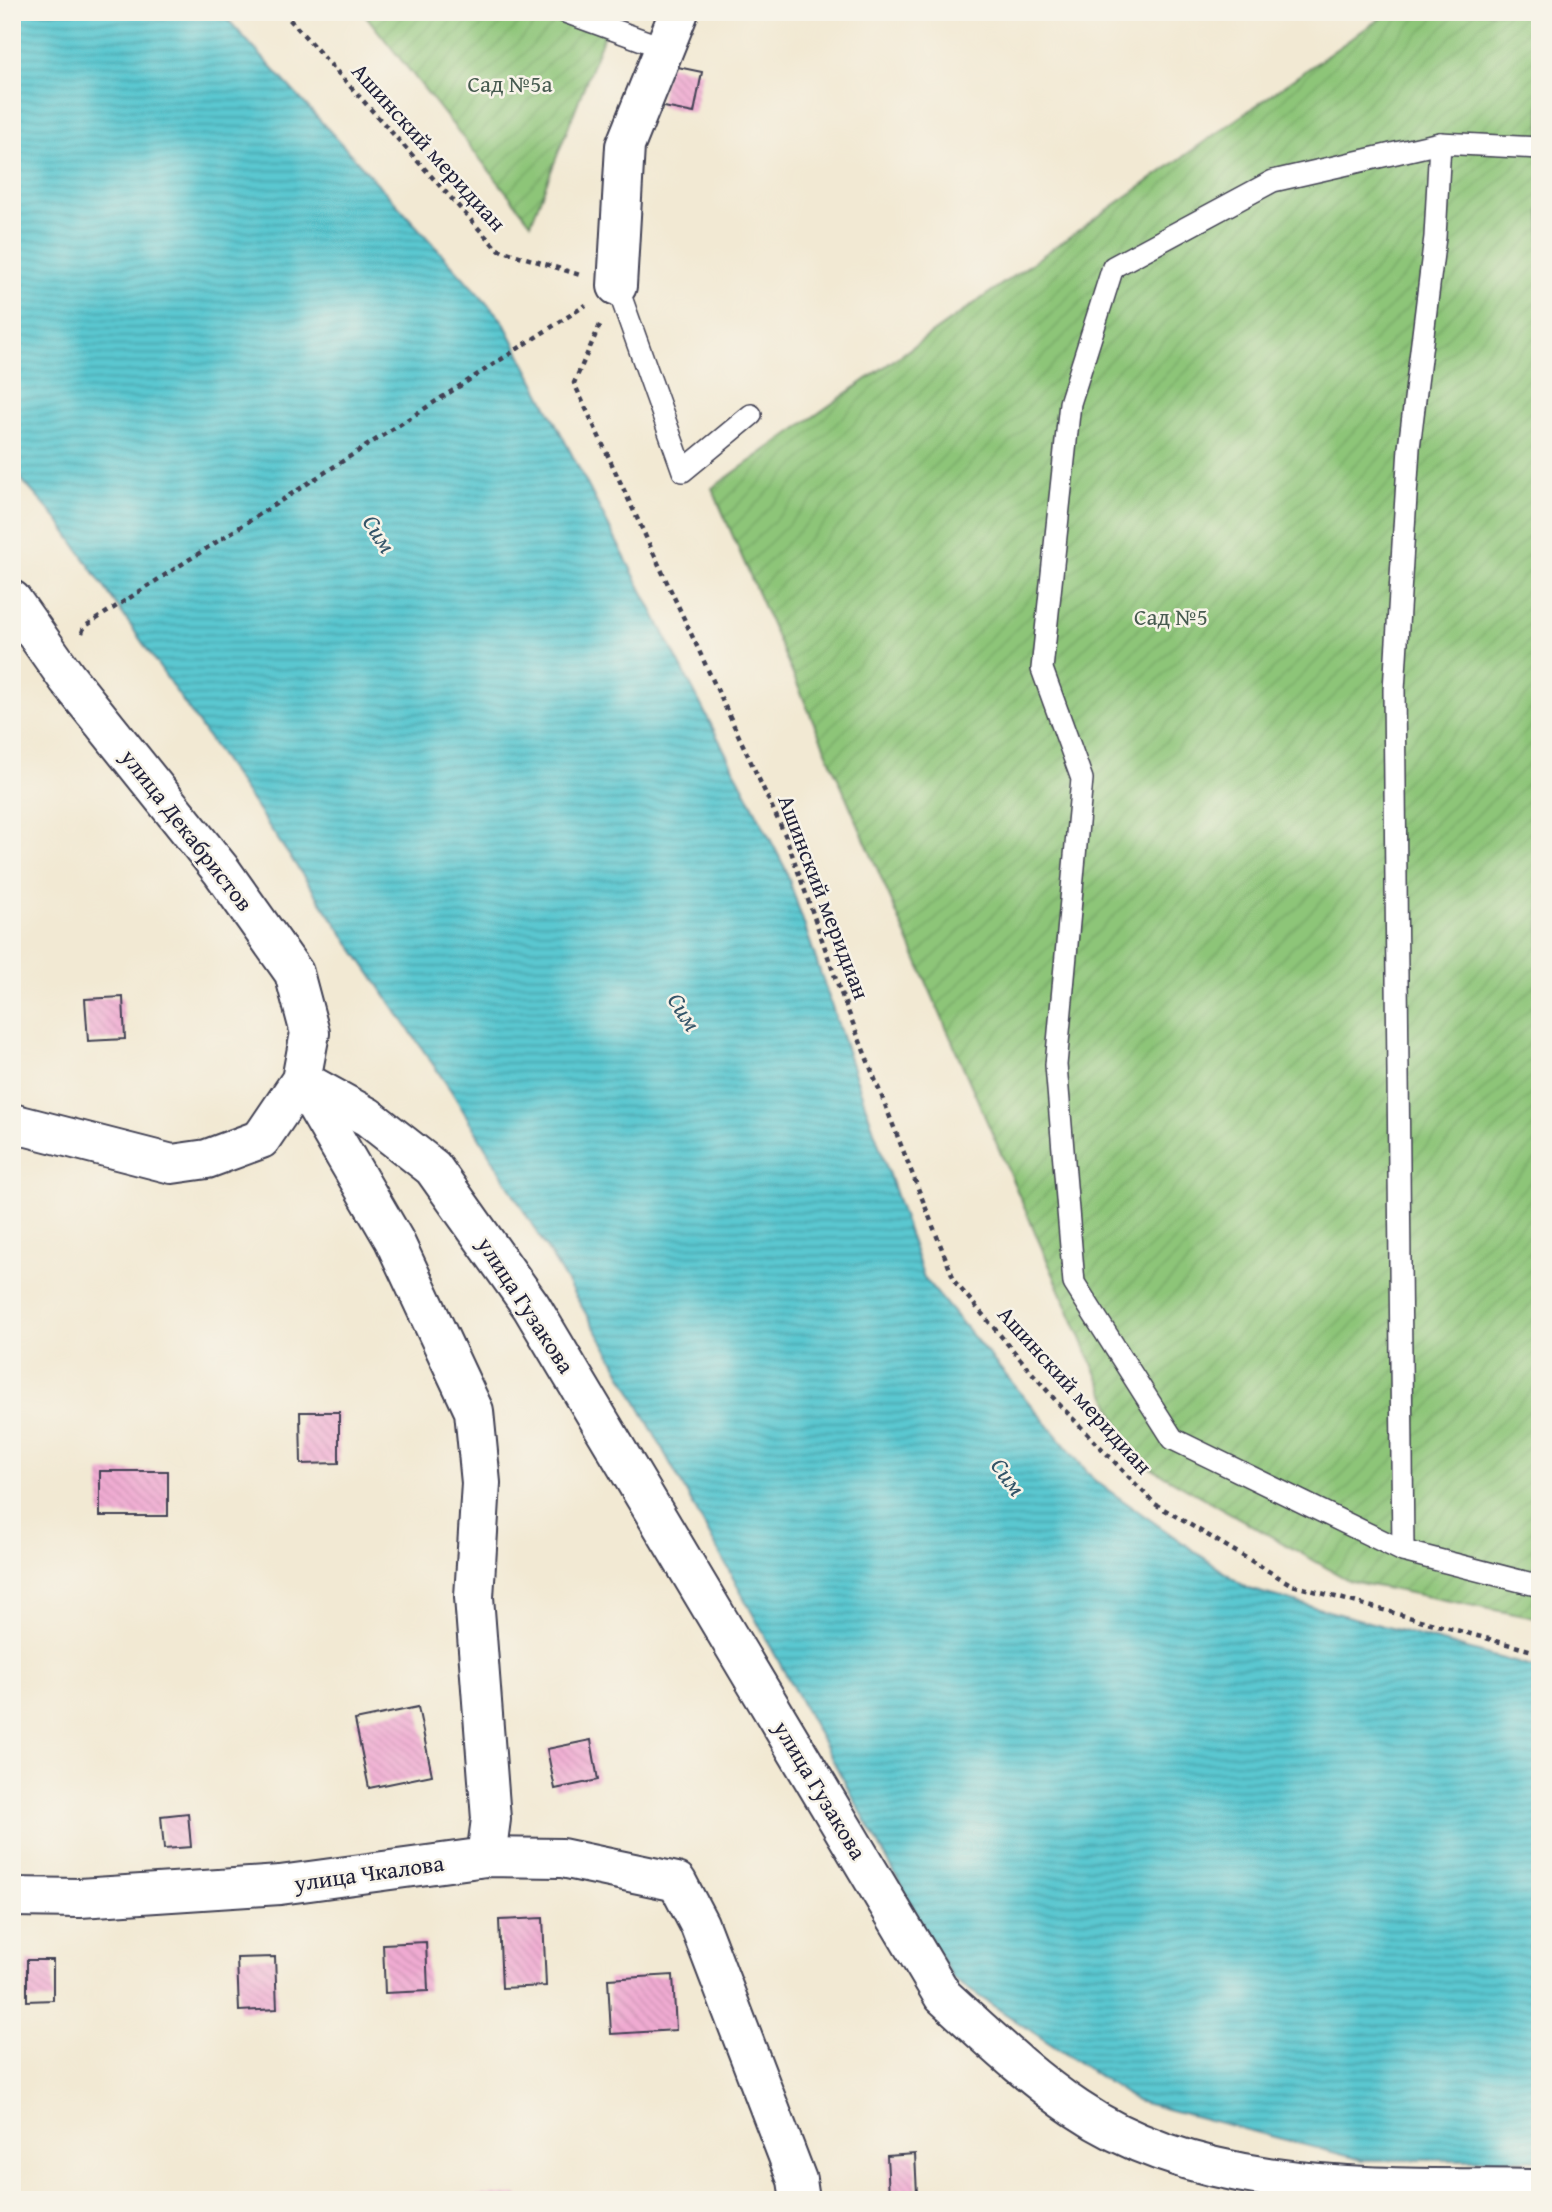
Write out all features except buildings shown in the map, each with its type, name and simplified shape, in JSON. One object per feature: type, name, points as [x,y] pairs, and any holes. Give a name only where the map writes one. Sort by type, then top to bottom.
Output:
[{"type":"street","points":[[617,286],[625,145],[679,12]]},
{"type":"street","name":"улица Декабристов","points":[[12,600],[67,678],[221,870],[294,973],[310,1033],[301,1080]]},
{"type":"street","points":[[12,1123],[172,1164],[207,1159],[261,1139],[301,1080],[394,1240],[474,1411],[481,1483],[474,1597],[491,1819],[486,1857]]},
{"type":"street","name":"улица Гузакова","points":[[301,1080],[368,1117],[433,1168],[531,1306],[943,1996],[1007,2055],[1077,2110],[1142,2145],[1199,2162],[1304,2183],[1540,2189]]},
{"type":"street","name":"улица Чкалова","points":[[12,1897],[80,1898],[280,1885],[486,1857],[562,1858],[677,1882],[699,1924],[797,2180],[800,2200]]},
{"type":"lane","points":[[565,12],[664,48]]},
{"type":"lane","points":[[1404,1551],[1394,690],[1409,448],[1435,237],[1440,143]]},
{"type":"lane","points":[[1540,148],[1440,143],[1273,181],[1113,267],[1070,403],[1042,668],[1082,779],[1056,1065],[1074,1283],[1174,1439],[1404,1551],[1540,1586]]},
{"type":"lane","points":[[617,286],[683,471],[751,415]]},
{"type":"path","name":"Ашинский меридиан","points":[[284,12],[497,249],[617,286],[574,383],[786,837],[839,988],[955,1282],[1056,1401],[1154,1504],[1292,1585],[1540,1653]]},
{"type":"path","points":[[83,627],[560,321]]},
{"type":"green space","name":"Сад №5а","points":[[363,12],[613,12],[531,223]]},
{"type":"green space","name":"Сад №5","points":[[1389,12],[1540,12],[1540,1619],[1350,1581],[1133,1458],[712,488]]},
{"type":"water","name":"Сим","points":[[12,12],[221,12],[503,321],[785,868],[924,1278],[1094,1480],[1248,1589],[1540,1669],[1540,2160],[1363,2160],[1136,2101],[952,1978],[611,1355],[452,1092],[58,520],[12,469]]}]
